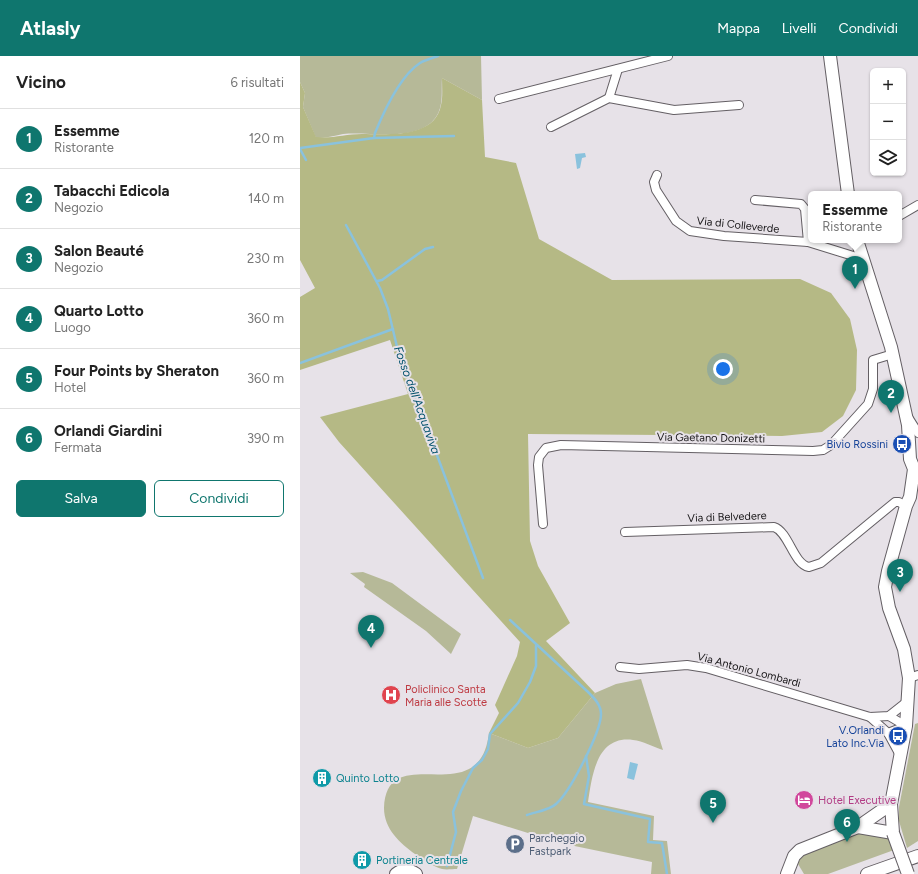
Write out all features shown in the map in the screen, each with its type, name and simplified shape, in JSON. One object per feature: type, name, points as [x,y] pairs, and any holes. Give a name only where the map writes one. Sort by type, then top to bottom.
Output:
[{"type":"street","points":[[499,99],[668,56]]},
{"type":"street","points":[[830,56],[848,191]]},
{"type":"street","points":[[609,98],[618,69]]},
{"type":"street","points":[[551,127],[609,98],[674,110],[739,105]]},
{"type":"street","name":"Via di Colleverde","points":[[657,175],[654,182],[656,190],[676,221],[690,231],[808,242]]},
{"type":"street","points":[[755,200],[801,204],[805,209],[808,242]]},
{"type":"street","points":[[902,214],[918,205]]},
{"type":"street","name":"Via di Colleverde","points":[[811,243],[863,259]]},
{"type":"street","points":[[858,243],[893,354],[915,459],[914,469],[916,479],[906,506],[885,587],[889,608],[914,677],[908,701],[906,726],[891,804],[893,833],[908,874]]},
{"type":"street","name":"Via Gaetano Donizetti","points":[[543,524],[538,465],[539,457],[546,448],[561,445],[823,450],[840,436],[870,399],[873,389],[873,360],[893,354]]},
{"type":"street","points":[[906,413],[918,433]]},
{"type":"street","points":[[906,506],[904,489],[915,459]]},
{"type":"street","name":"Via di Belvedere","points":[[624,532],[774,526],[780,531],[802,564],[809,567],[821,563],[895,502],[899,502],[906,506]]},
{"type":"street","name":"Via Antonio Lombardi","points":[[620,667],[639,669],[686,665],[706,668],[870,717],[889,716]]},
{"type":"street","points":[[906,726],[889,716],[908,701]]},
{"type":"street","name":"Via Antonio Lombardi","points":[[870,717],[888,733],[900,755]]},
{"type":"street","points":[[888,733],[906,726]]},
{"type":"street","points":[[787,874],[792,860],[800,850],[858,827],[891,804]]},
{"type":"street","points":[[858,827],[893,833]]},
{"type":"street","points":[[867,874],[917,856]]},
{"type":"street","points":[[792,860],[795,874]]},
{"type":"street","points":[[396,874],[400,871],[408,870],[416,874]]},
{"type":"green space","points":[[300,56],[481,56],[482,100],[442,78],[442,98],[439,112],[428,125],[418,130],[406,133],[354,133],[316,138],[303,107],[305,93],[300,82]]},
{"type":"green space","points":[[442,78],[482,100],[485,157],[516,163],[539,239],[612,280],[800,279],[831,293],[850,319],[857,350],[856,390],[843,416],[822,432],[782,436],[528,434],[530,541],[538,566],[570,623],[546,641],[595,693],[558,738],[528,748],[489,733],[499,713],[495,705],[517,656],[520,642],[339,442],[320,417],[408,394],[390,340],[300,370],[300,297],[315,288],[300,260],[300,82],[305,93],[303,107],[316,137],[327,137],[356,134],[396,134],[420,129],[430,124],[437,116],[442,102]]},
{"type":"green space","points":[[363,572],[392,583],[461,634],[451,654],[426,631],[364,587],[365,584],[350,573]]},
{"type":"green space","points":[[641,679],[663,750],[633,740],[621,740],[611,744],[598,760],[594,770],[588,802],[654,816],[653,840],[667,841],[671,874],[651,874],[652,862],[560,843],[473,816],[457,869],[444,869],[432,865],[415,854],[394,835],[390,829],[385,816],[384,808],[387,792],[394,782],[404,777],[457,773],[469,769],[478,762],[484,754],[489,733],[528,748],[558,738],[595,693],[616,684]]},
{"type":"green space","points":[[918,723],[918,841],[907,848],[899,821],[899,807],[915,724]]},
{"type":"green space","points":[[862,831],[888,834],[894,850],[828,874],[804,874],[798,864],[801,856]]},
{"type":"water","points":[[585,153],[586,157],[582,158],[580,168],[577,169],[575,154]]},
{"type":"water","points":[[630,762],[638,764],[634,780],[627,778]]},
{"type":"waterway","points":[[374,138],[393,95],[406,76],[420,63],[438,56]]},
{"type":"waterway","points":[[300,148],[374,138],[454,136]]},
{"type":"waterway","name":"Fosso dell'Acquaviva","points":[[300,149],[306,160]]},
{"type":"waterway","name":"Fosso dell'Acquaviva","points":[[346,225],[380,288],[388,309],[398,351],[483,578]]},
{"type":"waterway","points":[[377,281],[382,280],[425,249],[433,247]]},
{"type":"waterway","points":[[300,363],[393,329]]},
{"type":"waterway","name":"Fosso dell'Acquaviva","points":[[510,620],[592,696],[601,710],[600,723],[584,761],[562,797],[550,808],[527,815]]},
{"type":"waterway","points":[[447,866],[456,832],[453,812],[461,791],[473,768],[482,760],[488,749],[490,734],[518,703],[530,682],[536,666],[536,646]]},
{"type":"waterway","points":[[586,756],[589,776],[584,804],[650,819],[648,842],[662,843],[667,874]]},
{"type":"place","name":"Essemme","points":[[855,289]]},
{"type":"place","name":"Tabacchi Edicola","points":[[891,413]]},
{"type":"place","name":"Bivio Rossini","points":[[902,444]]},
{"type":"place","name":"Salon Beauté","points":[[900,592]]},
{"type":"place","name":"Quarto Lotto","points":[[371,648]]},
{"type":"place","name":"Policlinico Santa Maria alle Scotte","points":[[391,695]]},
{"type":"place","name":"V.Orlandi Lato Inc.Via","points":[[898,736]]},
{"type":"place","name":"Quinto Lotto","points":[[322,778]]},
{"type":"place","name":"Hotel Executive","points":[[804,800]]},
{"type":"place","name":"Four Points by Sheraton","points":[[713,823]]},
{"type":"place","name":"Orlandi Giardini","points":[[847,842]]},
{"type":"place","name":"Parcheggio Fastpark","points":[[515,844]]},
{"type":"place","name":"Portineria Centrale","points":[[362,860]]}]
